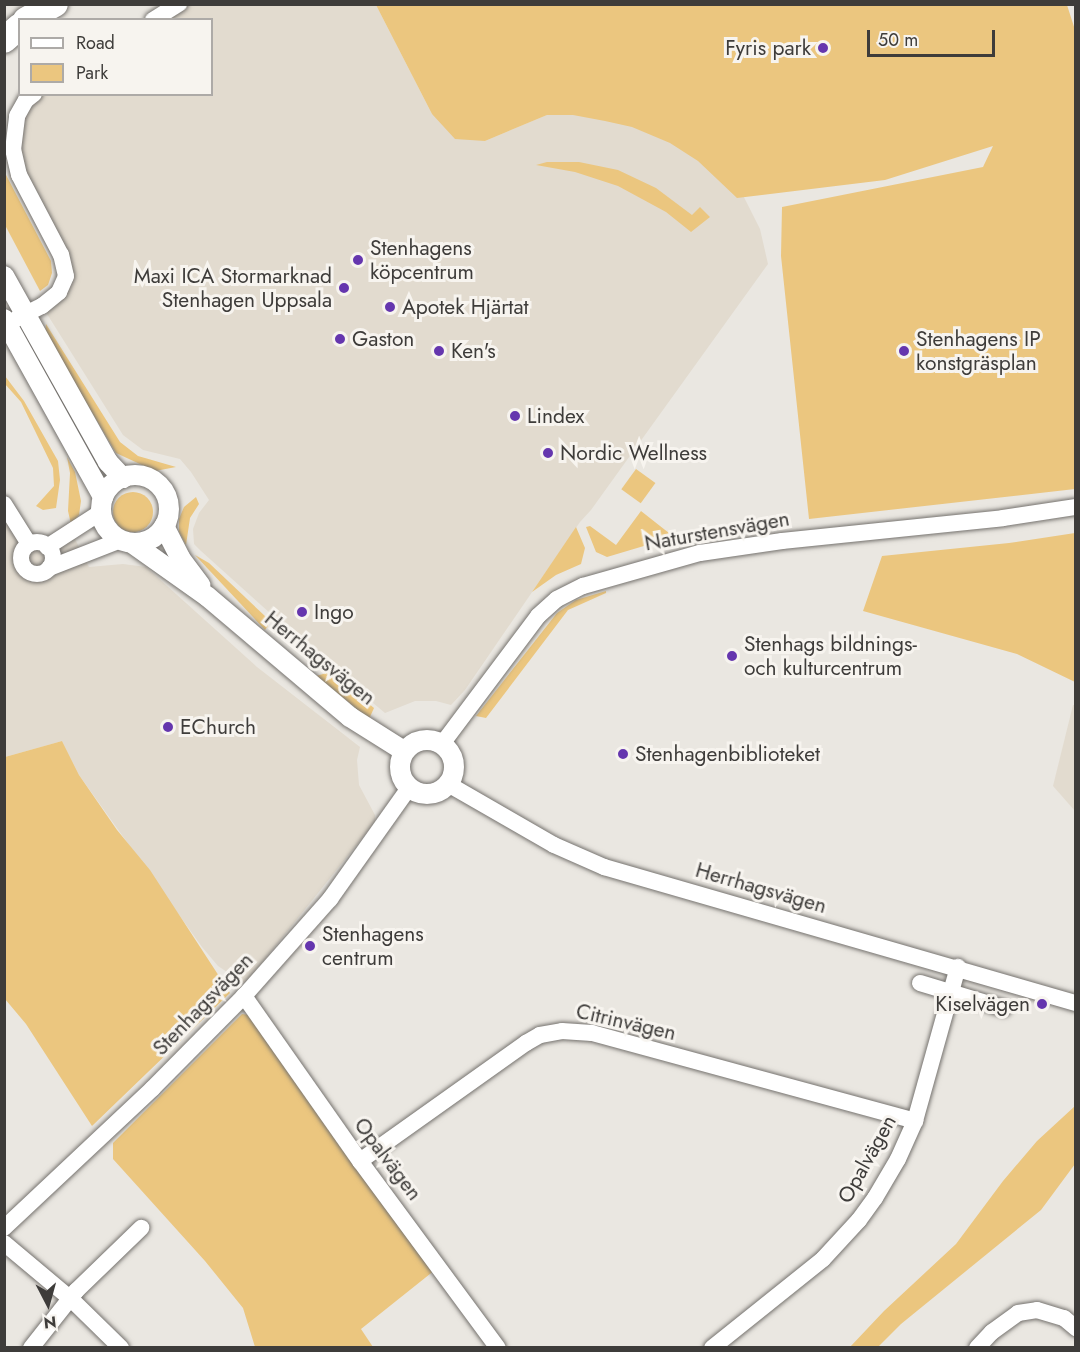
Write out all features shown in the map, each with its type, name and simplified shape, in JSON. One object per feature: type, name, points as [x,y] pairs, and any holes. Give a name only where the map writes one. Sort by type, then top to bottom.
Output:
[{"type":"main road","points":[[30,18],[55,4]]},
{"type":"main road","points":[[4,40],[18,26]]},
{"type":"street","points":[[156,18],[179,4]]},
{"type":"street","points":[[31,96],[16,116],[12,150],[19,175],[61,255],[66,276],[59,292],[42,306],[26,315],[6,321],[102,504],[105,527],[126,542]]},
{"type":"street","points":[[4,276],[108,462],[123,478]]},
{"type":"street","points":[[47,547],[102,504],[109,487],[123,478],[142,476],[157,483],[165,493],[168,504],[164,526],[154,537],[126,542],[37,574],[25,568],[21,558],[29,544],[37,542],[47,547],[52,558],[49,568]]},
{"type":"street","points":[[4,504],[29,544]]},
{"type":"street","name":"Naturstensvägen","points":[[442,744],[538,616],[557,598],[584,586],[700,553],[1076,507]]},
{"type":"street","name":"Herrhagsvägen","points":[[164,526],[180,558],[208,597]]},
{"type":"street","name":"Herrhagsvägen","points":[[126,542],[208,597],[350,717],[404,752]]},
{"type":"street","points":[[422,740],[442,744],[452,758],[452,776],[448,784],[434,793],[417,792],[410,788],[404,782],[399,767],[404,752],[422,740]]},
{"type":"street","name":"Herrhagsvägen","points":[[448,784],[554,845],[604,867],[1076,1003]]},
{"type":"street","name":"Stenhagsvägen","points":[[4,1228],[153,1088],[244,996],[330,898],[410,788]]},
{"type":"street","name":"Opalvägen","points":[[712,1347],[798,1281],[859,1220],[890,1174],[915,1121],[958,968]]},
{"type":"street","points":[[920,983],[1003,1008]]},
{"type":"street","name":"Opalvägen","points":[[244,996],[360,1161],[498,1347]]},
{"type":"street","name":"Citrinvägen","points":[[360,1161],[526,1043],[540,1035],[562,1030],[592,1033],[915,1121]]},
{"type":"street","points":[[31,1347],[70,1299],[141,1228]]},
{"type":"street","points":[[4,1243],[70,1299],[121,1347]]},
{"type":"street","points":[[977,1347],[992,1332],[1018,1313],[1037,1310],[1064,1318],[1076,1328]]},
{"type":"shaded area","points":[[179,5],[376,5],[432,114],[485,141],[604,91],[685,80],[760,229],[768,264],[591,510],[580,522],[465,690],[451,705],[436,701],[415,701],[385,713],[330,667],[201,551],[194,544],[193,529],[199,513],[209,500],[191,472],[180,459],[143,450],[123,435],[42,306],[66,276],[13,150],[34,96],[213,96],[213,18],[155,18]]},
{"type":"shaded area","points":[[4,504],[32,543],[43,544],[72,533],[89,567],[123,564],[146,567],[257,667],[360,747],[357,760],[359,785],[375,815],[375,822],[245,984],[218,966],[202,947],[79,775],[62,741],[5,757]]},
{"type":"shaded area","points":[[1073,705],[1075,705],[1075,811],[1053,786]]},
{"type":"green space","points":[[376,5],[1067,5],[1076,33],[1075,489],[809,519],[781,256],[782,207],[983,167],[993,146],[885,180],[737,198],[698,161],[670,143],[632,127],[605,121],[573,115],[547,115],[485,141],[455,139],[432,114]]},
{"type":"green space","points":[[547,162],[579,162],[618,170],[656,188],[692,215],[700,207],[710,217],[691,232],[666,212],[618,186],[575,172],[536,165]]},
{"type":"green space","points":[[4,171],[51,261],[52,273],[48,285],[40,291],[5,225]]},
{"type":"green space","points":[[46,324],[120,442],[138,456],[176,467],[155,471],[116,453],[45,333]]},
{"type":"green space","points":[[5,376],[24,401],[58,461],[60,480],[56,508],[43,510],[36,506],[54,486],[53,468],[21,402],[5,384]]},
{"type":"green space","points":[[67,457],[75,472],[81,501],[79,515],[71,524],[68,511],[70,473]]},
{"type":"green space","points":[[636,469],[655,483],[641,503],[621,489]]},
{"type":"green space","points":[[133,492],[147,498],[153,512],[147,526],[133,532],[119,526],[113,512],[119,498]]},
{"type":"green space","points":[[196,497],[199,504],[190,518],[186,545],[179,532],[179,519],[184,507]]},
{"type":"green space","points":[[641,511],[674,537],[607,557],[596,552],[586,527],[590,526],[616,545]]},
{"type":"green space","points":[[576,527],[585,548],[581,564],[556,575],[532,592]]},
{"type":"green space","points":[[1075,533],[1075,682],[1017,654],[863,611],[882,556],[1009,543]]},
{"type":"green space","points":[[195,555],[209,563],[266,617],[268,626],[265,630]]},
{"type":"green space","points":[[606,591],[568,610],[486,718],[476,716],[557,613],[576,600]]},
{"type":"green space","points":[[330,672],[374,708],[369,719],[316,676]]},
{"type":"green space","points":[[62,741],[79,775],[117,830],[150,870],[230,993],[92,1126],[26,1024],[5,999],[5,757]]},
{"type":"green space","points":[[242,1014],[256,1016],[440,1266],[361,1329],[373,1347],[255,1347],[243,1308],[205,1261],[113,1159],[113,1143]]},
{"type":"green space","points":[[1075,1106],[1075,1164],[1041,1210],[901,1324],[878,1347],[850,1347],[884,1311],[956,1244],[1003,1181],[1037,1141]]},
{"type":"place","name":"Fyris park","points":[[823,48]]},
{"type":"place","name":"Stenhagens köpcentrum","points":[[358,260]]},
{"type":"place","name":"Maxi ICA Stormarknad Stenhagen Uppsala","points":[[344,288]]},
{"type":"place","name":"Apotek Hjärtat","points":[[390,307]]},
{"type":"place","name":"Gaston","points":[[340,339]]},
{"type":"place","name":"Ken's","points":[[439,351]]},
{"type":"place","name":"Stenhagens IP konstgräsplan","points":[[904,351]]},
{"type":"place","name":"Lindex","points":[[515,416]]},
{"type":"place","name":"Nordic Wellness","points":[[548,453]]},
{"type":"place","name":"Ingo","points":[[302,612]]},
{"type":"place","name":"Stenhags bildnings- och kulturcentrum","points":[[732,656]]},
{"type":"place","name":"EChurch","points":[[168,727]]},
{"type":"place","name":"Stenhagenbiblioteket","points":[[623,754]]},
{"type":"place","name":"Stenhagens centrum","points":[[310,946]]},
{"type":"place","name":"Kiselvägen","points":[[1042,1004]]}]
